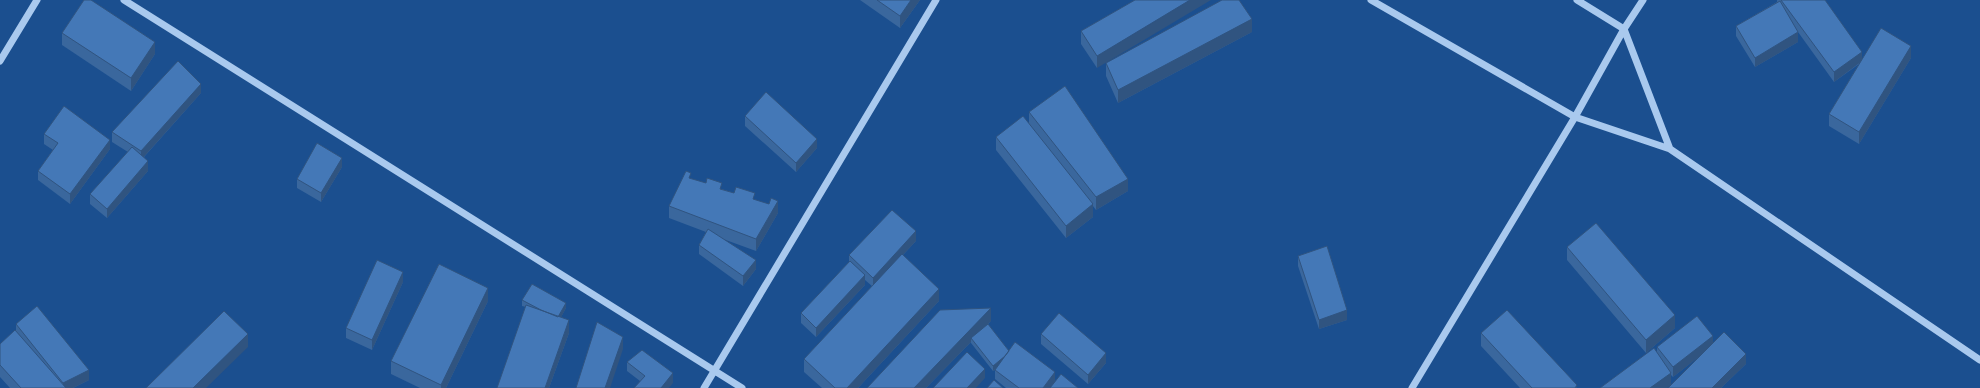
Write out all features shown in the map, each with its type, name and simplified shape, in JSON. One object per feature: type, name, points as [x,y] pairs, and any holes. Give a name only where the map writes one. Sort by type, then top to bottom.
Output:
[{"type":"street","points":[[0,61],[38,0]]},
{"type":"street","points":[[124,0],[742,388]]},
{"type":"street","points":[[704,388],[715,372],[936,0]]},
{"type":"street","points":[[1371,0],[1575,117],[1670,149],[1980,360]]},
{"type":"street","points":[[1577,0],[1624,29],[1670,149]]},
{"type":"street","points":[[1412,388],[1575,117],[1624,29],[1642,0]]},
{"type":"building","points":[[84,0],[91,0],[155,42],[131,78],[62,33]]},
{"type":"building","points":[[877,0],[911,0],[900,16]]},
{"type":"building","points":[[1135,0],[1190,0],[1097,56],[1081,31]]},
{"type":"building","points":[[1222,0],[1239,0],[1252,19],[1118,90],[1106,63]]},
{"type":"building","points":[[1781,0],[1825,0],[1862,52],[1834,72]]},
{"type":"building","points":[[1780,1],[1798,32],[1755,58],[1736,26]]},
{"type":"building","points":[[1881,28],[1911,46],[1859,132],[1829,114]]},
{"type":"building","points":[[178,61],[201,84],[141,151],[112,132]]},
{"type":"building","points":[[1065,86],[1128,179],[1096,197],[1029,112]]},
{"type":"building","points":[[766,92],[817,139],[796,163],[745,116]]},
{"type":"building","points":[[64,106],[110,140],[70,194],[38,171],[58,143],[44,134]]},
{"type":"building","points":[[1023,116],[1093,204],[1066,226],[996,137]]},
{"type":"building","points":[[317,143],[342,158],[321,193],[297,179]]},
{"type":"building","points":[[132,147],[148,161],[107,209],[90,194]]},
{"type":"building","points":[[686,171],[691,173],[689,178],[706,183],[707,178],[722,183],[720,189],[734,193],[736,187],[755,193],[753,199],[769,204],[771,198],[778,201],[756,239],[669,206]]},
{"type":"building","points":[[892,210],[916,231],[873,278],[849,255]]},
{"type":"building","points":[[1596,223],[1675,315],[1646,340],[1567,247]]},
{"type":"building","points":[[708,229],[756,260],[743,276],[699,245]]},
{"type":"building","points":[[1327,246],[1347,310],[1319,320],[1298,256]]},
{"type":"building","points":[[902,254],[939,289],[847,388],[835,388],[804,359]]},
{"type":"building","points":[[377,260],[403,272],[372,340],[346,328]]},
{"type":"building","points":[[850,261],[865,275],[816,328],[801,313]]},
{"type":"building","points":[[439,264],[488,288],[441,385],[391,361]]},
{"type":"building","points":[[532,284],[566,303],[558,317],[522,300]]},
{"type":"building","points":[[526,305],[569,320],[545,388],[497,388]]},
{"type":"building","points":[[37,306],[89,370],[63,383],[16,324]]},
{"type":"building","points":[[991,308],[914,388],[867,388],[940,310]]},
{"type":"building","points":[[1507,310],[1577,385],[1575,388],[1532,388],[1481,333]]},
{"type":"building","points":[[224,311],[248,334],[193,388],[146,388]]},
{"type":"building","points":[[1059,313],[1106,353],[1088,375],[1041,334]]},
{"type":"building","points":[[1697,316],[1713,336],[1673,367],[1657,347]]},
{"type":"building","points":[[597,322],[623,337],[605,388],[576,388]]},
{"type":"building","points":[[988,324],[1009,351],[993,366],[971,338]]},
{"type":"building","points":[[15,330],[66,388],[21,388],[0,365],[0,344]]},
{"type":"building","points":[[1724,332],[1746,354],[1712,388],[1668,388]]},
{"type":"building","points":[[1015,342],[1055,372],[1043,388],[1019,388],[995,370]]},
{"type":"building","points":[[1654,348],[1671,373],[1650,388],[1600,388]]},
{"type":"building","points":[[642,350],[673,373],[661,388],[634,388],[645,376],[627,362]]},
{"type":"building","points":[[967,352],[985,369],[967,388],[933,388]]},
{"type":"building","points":[[1061,374],[1078,388],[1050,388]]},
{"type":"building","points":[[994,380],[1003,388],[987,388]]}]
